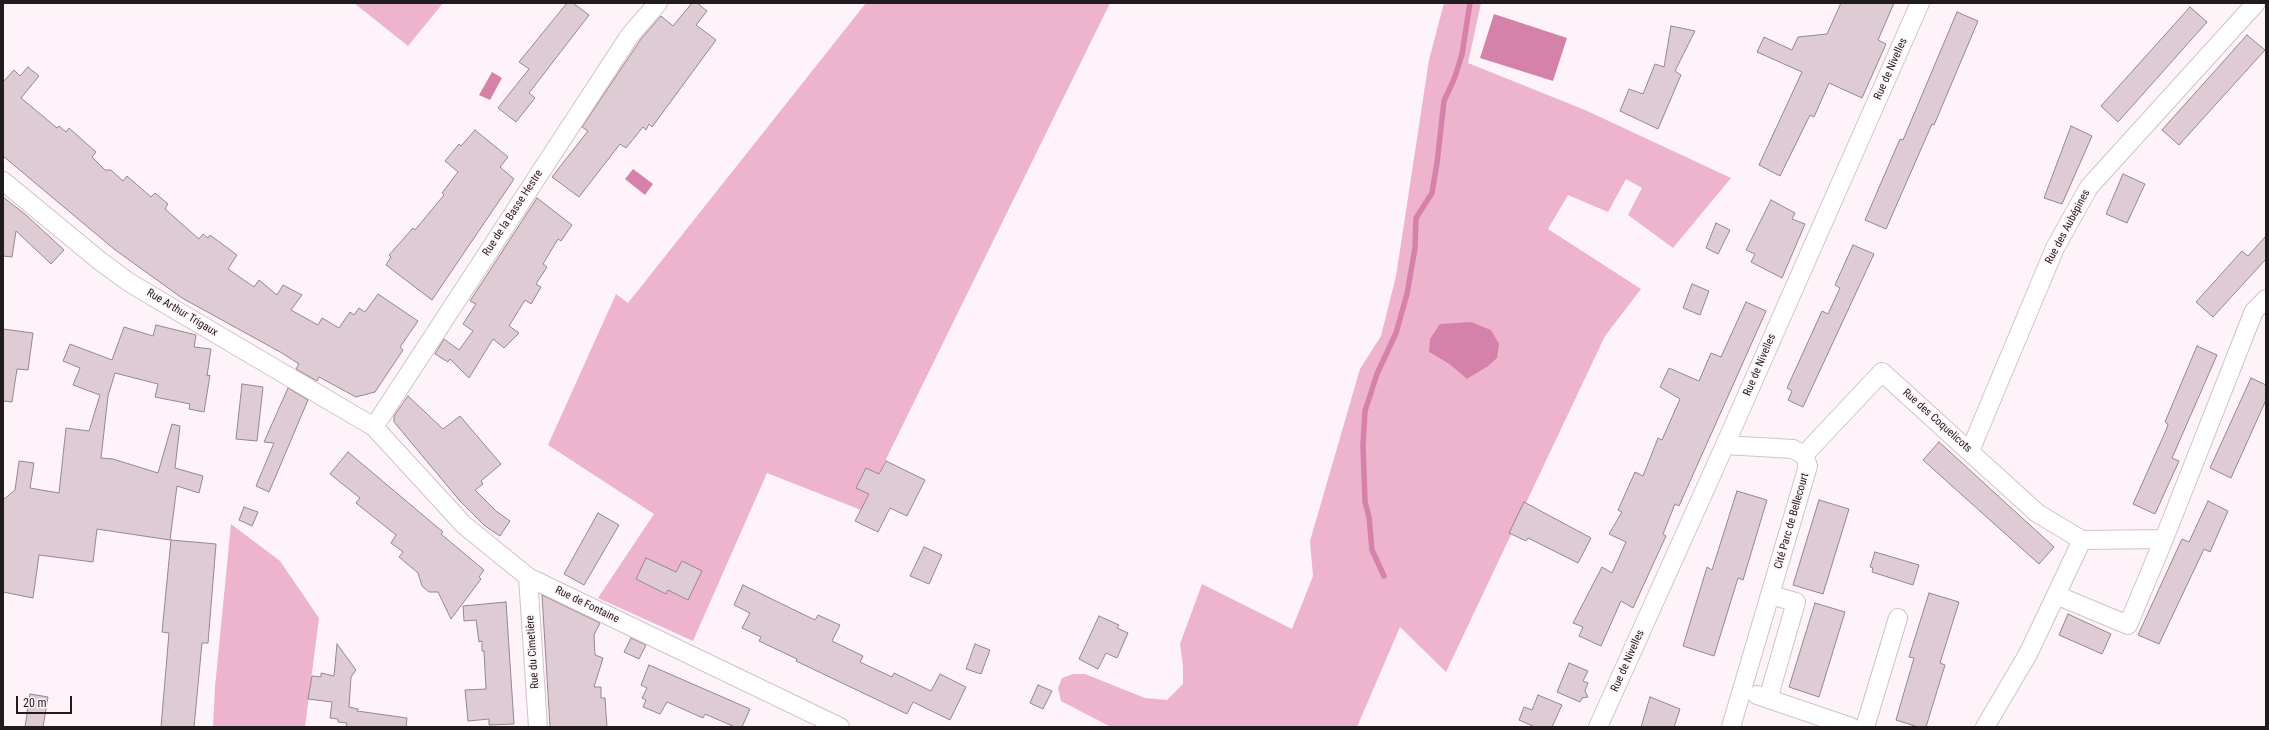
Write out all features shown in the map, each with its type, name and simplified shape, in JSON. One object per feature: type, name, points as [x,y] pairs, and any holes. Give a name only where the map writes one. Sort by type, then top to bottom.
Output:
[{"type":"street","name":"Rue de la Basse Hestre","points":[[374,427],[630,35],[658,3]]},
{"type":"street","name":"Rue de Nivelles","points":[[1598,727],[1725,445],[1920,3]]},
{"type":"street","name":"Rue des Aubépines","points":[[1970,451],[2055,248],[2089,186],[2256,3]]},
{"type":"street","name":"Rue Arthur Trigaux","points":[[3,181],[100,262],[130,282],[374,427]]},
{"type":"street","points":[[2056,595],[2128,625],[2164,539],[2254,311],[2266,299]]},
{"type":"street","name":"Rue des Coquelicots","points":[[1804,455],[1882,372],[2037,513],[2082,540]]},
{"type":"street","name":"Rue de Fontaine","points":[[374,427],[464,525],[528,577],[840,727]]},
{"type":"street","points":[[1725,445],[1793,448],[1804,455]]},
{"type":"street","name":"Cité Parc de Bellecourt","points":[[1731,727],[1806,475],[1808,466],[1804,455]]},
{"type":"street","points":[[1984,727],[2028,654],[2082,540],[2164,539]]},
{"type":"street","name":"Rue du Cimetière","points":[[528,577],[538,727]]},
{"type":"street","points":[[1768,699],[1796,602],[1770,595]]},
{"type":"street","points":[[1865,727],[1898,618]]},
{"type":"street","points":[[1742,690],[1844,726]]},
{"type":"shaded area","points":[[354,3],[443,3],[408,46]]},
{"type":"shaded area","points":[[866,3],[1110,3],[861,510],[767,473],[693,641],[598,598],[654,514],[548,445],[616,294],[628,303]]},
{"type":"shaded area","points":[[1444,3],[1481,3],[1468,63],[1585,110],[1731,178],[1673,248],[1628,215],[1642,188],[1626,179],[1608,212],[1568,195],[1548,229],[1641,289],[1605,336],[1446,672],[1400,627],[1357,727],[1111,727],[1061,701],[1058,688],[1062,678],[1073,674],[1085,674],[1145,698],[1167,700],[1183,684],[1183,667],[1180,644],[1202,584],[1292,629],[1313,576],[1310,541],[1360,369],[1381,336],[1396,276],[1429,60]],"holes":[[[1429,352],[1487,367],[1467,379],[1449,364]]]},
{"type":"shaded area","points":[[1494,14],[1567,38],[1553,81],[1480,58]]},
{"type":"shaded area","points":[[492,72],[502,78],[490,100],[479,95]]},
{"type":"shaded area","points":[[633,169],[653,184],[645,195],[625,179]]},
{"type":"shaded area","points":[[1471,322],[1491,330],[1499,344],[1497,358],[1487,367],[1467,379],[1449,364],[1429,352],[1430,339],[1440,324]]},
{"type":"shaded area","points":[[231,524],[280,561],[319,618],[305,727],[213,727],[215,687]]},
{"type":"building","points":[[567,3],[573,3],[589,15],[529,93],[535,98],[516,122],[498,108],[529,69],[519,62]]},
{"type":"building","points":[[692,3],[697,3],[707,11],[696,25],[716,40],[652,127],[649,124],[646,130],[643,127],[626,148],[620,144],[579,197],[552,177],[588,131],[582,127],[641,39],[661,16],[673,26]]},
{"type":"building","points":[[1841,3],[1894,3],[1878,40],[1886,44],[1862,98],[1829,83],[1814,117],[1810,115],[1780,176],[1759,165],[1802,72],[1757,52],[1764,37],[1792,50],[1798,37],[1827,34]]},
{"type":"building","points":[[2190,7],[2207,22],[2118,122],[2101,106]]},
{"type":"building","points":[[1957,12],[1978,21],[1934,125],[1932,124],[1886,229],[1865,220],[1900,139],[1903,140]]},
{"type":"building","points":[[1671,26],[1695,31],[1675,71],[1681,75],[1658,129],[1620,111],[1629,89],[1643,94],[1655,64],[1664,67]]},
{"type":"building","points":[[2247,35],[2265,50],[2179,145],[2162,130]]},
{"type":"building","points":[[28,67],[39,76],[21,98],[57,128],[59,126],[66,132],[69,128],[96,152],[92,157],[105,170],[111,170],[123,181],[127,176],[151,197],[155,193],[168,204],[165,209],[199,239],[203,234],[208,238],[210,235],[237,255],[228,269],[254,287],[259,280],[277,295],[283,285],[302,295],[291,310],[318,325],[322,318],[339,328],[350,312],[354,315],[359,308],[365,312],[378,294],[418,321],[400,347],[403,350],[375,392],[356,397],[319,377],[317,381],[296,369],[299,364],[282,353],[182,298],[114,249],[3,156],[3,82],[14,70],[20,76]]},
{"type":"building","points":[[2071,126],[2092,136],[2062,204],[2044,198]]},
{"type":"building","points":[[475,130],[508,157],[500,167],[514,179],[432,300],[386,265],[391,257],[389,255],[413,228],[415,230],[444,195],[442,193],[458,172],[445,161],[459,144],[461,146]]},
{"type":"building","points":[[2123,174],[2145,184],[2127,223],[2106,214]]},
{"type":"building","points":[[3,197],[26,215],[64,250],[51,264],[16,231],[12,257],[3,256]]},
{"type":"building","points":[[537,198],[572,225],[561,241],[558,239],[543,264],[547,267],[536,284],[541,287],[531,304],[525,300],[509,326],[519,333],[504,348],[493,339],[469,378],[450,359],[448,362],[435,354],[444,339],[459,350],[473,331],[463,324],[476,304],[470,301]]},
{"type":"building","points":[[1771,200],[1795,213],[1792,219],[1805,224],[1782,278],[1751,262],[1755,254],[1746,250]]},
{"type":"building","points":[[1716,223],[1730,230],[1718,254],[1706,248]]},
{"type":"building","points":[[2266,236],[2266,259],[2213,317],[2196,302],[2242,251],[2248,256]]},
{"type":"building","points":[[1853,245],[1874,254],[1803,407],[1788,400],[1792,391],[1787,388],[1822,311],[1828,314],[1840,288],[1835,285]]},
{"type":"building","points":[[1692,284],[1709,291],[1700,315],[1683,308]]},
{"type":"building","points":[[1746,302],[1766,311],[1679,506],[1675,504],[1663,534],[1666,536],[1633,608],[1621,601],[1601,646],[1579,636],[1583,627],[1573,623],[1602,567],[1612,573],[1626,542],[1609,534],[1622,512],[1618,510],[1635,472],[1643,476],[1658,438],[1662,440],[1680,399],[1660,387],[1669,368],[1699,381],[1711,353],[1721,357]]},
{"type":"building","points":[[156,325],[196,335],[194,347],[211,349],[207,376],[210,375],[204,412],[189,409],[190,404],[155,397],[158,384],[115,373],[108,396],[101,458],[113,459],[158,473],[172,424],[180,426],[175,468],[203,476],[199,493],[177,486],[170,540],[97,529],[93,562],[39,555],[33,598],[3,592],[3,500],[15,490],[19,461],[34,463],[30,488],[59,493],[66,428],[89,431],[100,395],[73,385],[80,368],[63,361],[70,344],[112,360],[124,327],[153,336]]},
{"type":"building","points":[[3,329],[33,333],[28,370],[17,369],[12,402],[3,401]]},
{"type":"building","points":[[2197,346],[2217,355],[2172,458],[2179,461],[2155,514],[2133,504],[2167,428],[2168,424],[2165,422]]},
{"type":"building","points":[[2251,378],[2266,385],[2266,400],[2231,478],[2210,468]]},
{"type":"building","points":[[242,384],[263,387],[257,441],[236,439]]},
{"type":"building","points":[[288,388],[308,400],[269,492],[256,486],[274,443],[264,442]]},
{"type":"building","points":[[408,396],[443,429],[460,416],[501,464],[481,481],[483,484],[475,490],[496,511],[510,521],[500,536],[485,526],[460,501],[394,422],[394,416]]},
{"type":"building","points":[[1939,442],[2054,547],[2039,564],[1923,460]]},
{"type":"building","points":[[348,452],[443,532],[441,534],[484,570],[479,577],[481,579],[451,619],[438,592],[429,592],[422,586],[418,573],[399,557],[403,552],[391,543],[396,535],[356,503],[360,498],[330,474]]},
{"type":"building","points":[[886,461],[925,480],[907,516],[890,508],[878,532],[855,521],[869,494],[856,488],[866,468],[879,474]]},
{"type":"building","points":[[1737,491],[1767,500],[1743,580],[1738,578],[1714,656],[1683,646],[1707,567],[1712,570]]},
{"type":"building","points":[[1819,500],[1849,509],[1823,594],[1793,585]]},
{"type":"building","points":[[2208,501],[2228,511],[2210,552],[2204,549],[2159,644],[2138,635],[2182,539],[2189,542]]},
{"type":"building","points":[[1524,502],[1591,538],[1578,563],[1528,538],[1526,541],[1509,533]]},
{"type":"building","points":[[244,507],[258,512],[252,526],[239,520]]},
{"type":"building","points":[[598,513],[619,525],[584,585],[564,574]]},
{"type":"building","points":[[171,540],[216,544],[208,643],[202,643],[194,727],[161,727],[169,633],[162,632]]},
{"type":"building","points":[[924,547],[942,555],[929,584],[910,576]]},
{"type":"building","points":[[1875,552],[1919,565],[1913,585],[1872,572],[1873,568],[1870,567]]},
{"type":"building","points":[[646,558],[676,572],[682,561],[702,571],[688,600],[668,590],[666,594],[636,579]]},
{"type":"building","points":[[743,585],[815,620],[818,615],[840,625],[832,641],[863,656],[860,662],[892,677],[894,673],[931,691],[940,674],[966,687],[950,720],[913,702],[907,714],[796,661],[797,659],[759,641],[761,637],[742,628],[750,613],[734,605]]},
{"type":"building","points":[[1929,593],[1959,602],[1940,663],[1945,665],[1926,727],[1918,727],[1896,720],[1914,658],[1909,657]]},
{"type":"building","points":[[542,595],[600,623],[594,635],[595,655],[603,658],[594,687],[601,687],[601,698],[605,698],[607,727],[550,727]]},
{"type":"building","points":[[506,602],[514,724],[489,725],[489,719],[468,721],[465,690],[486,689],[482,641],[479,642],[476,620],[464,621],[463,606]]},
{"type":"building","points":[[1815,603],[1845,612],[1819,697],[1789,687]]},
{"type":"building","points":[[2068,614],[2111,634],[2102,654],[2059,635]]},
{"type":"building","points":[[1099,616],[1119,625],[1117,628],[1128,633],[1117,658],[1106,653],[1098,669],[1079,659]]},
{"type":"building","points":[[631,638],[646,645],[639,659],[624,652]]},
{"type":"building","points":[[337,644],[356,670],[351,677],[349,707],[358,709],[357,711],[407,718],[406,727],[346,727],[347,723],[338,722],[338,719],[330,718],[332,702],[308,699],[312,676],[321,677],[321,673],[334,676]]},
{"type":"building","points":[[975,644],[990,650],[981,674],[966,669]]},
{"type":"building","points":[[1569,663],[1588,671],[1583,681],[1588,683],[1585,691],[1588,697],[1582,698],[1580,702],[1557,692]]},
{"type":"building","points":[[649,665],[750,709],[742,727],[735,727],[705,714],[703,718],[667,702],[660,714],[643,707],[646,700],[642,698],[647,688],[641,685]]},
{"type":"building","points":[[1038,685],[1052,691],[1043,709],[1030,703]]},
{"type":"building","points":[[30,694],[48,697],[43,727],[25,727]]},
{"type":"building","points":[[1538,695],[1562,705],[1552,727],[1535,727],[1519,720],[1524,707],[1532,710]]},
{"type":"building","points":[[1650,697],[1680,709],[1674,727],[1641,727]]},
{"type":"waterway","points":[[1384,576],[1372,550],[1369,517],[1365,502],[1363,445],[1365,411],[1377,374],[1396,333],[1407,294],[1415,248],[1416,218],[1432,193],[1444,101],[1455,77],[1462,54],[1470,3]]}]
